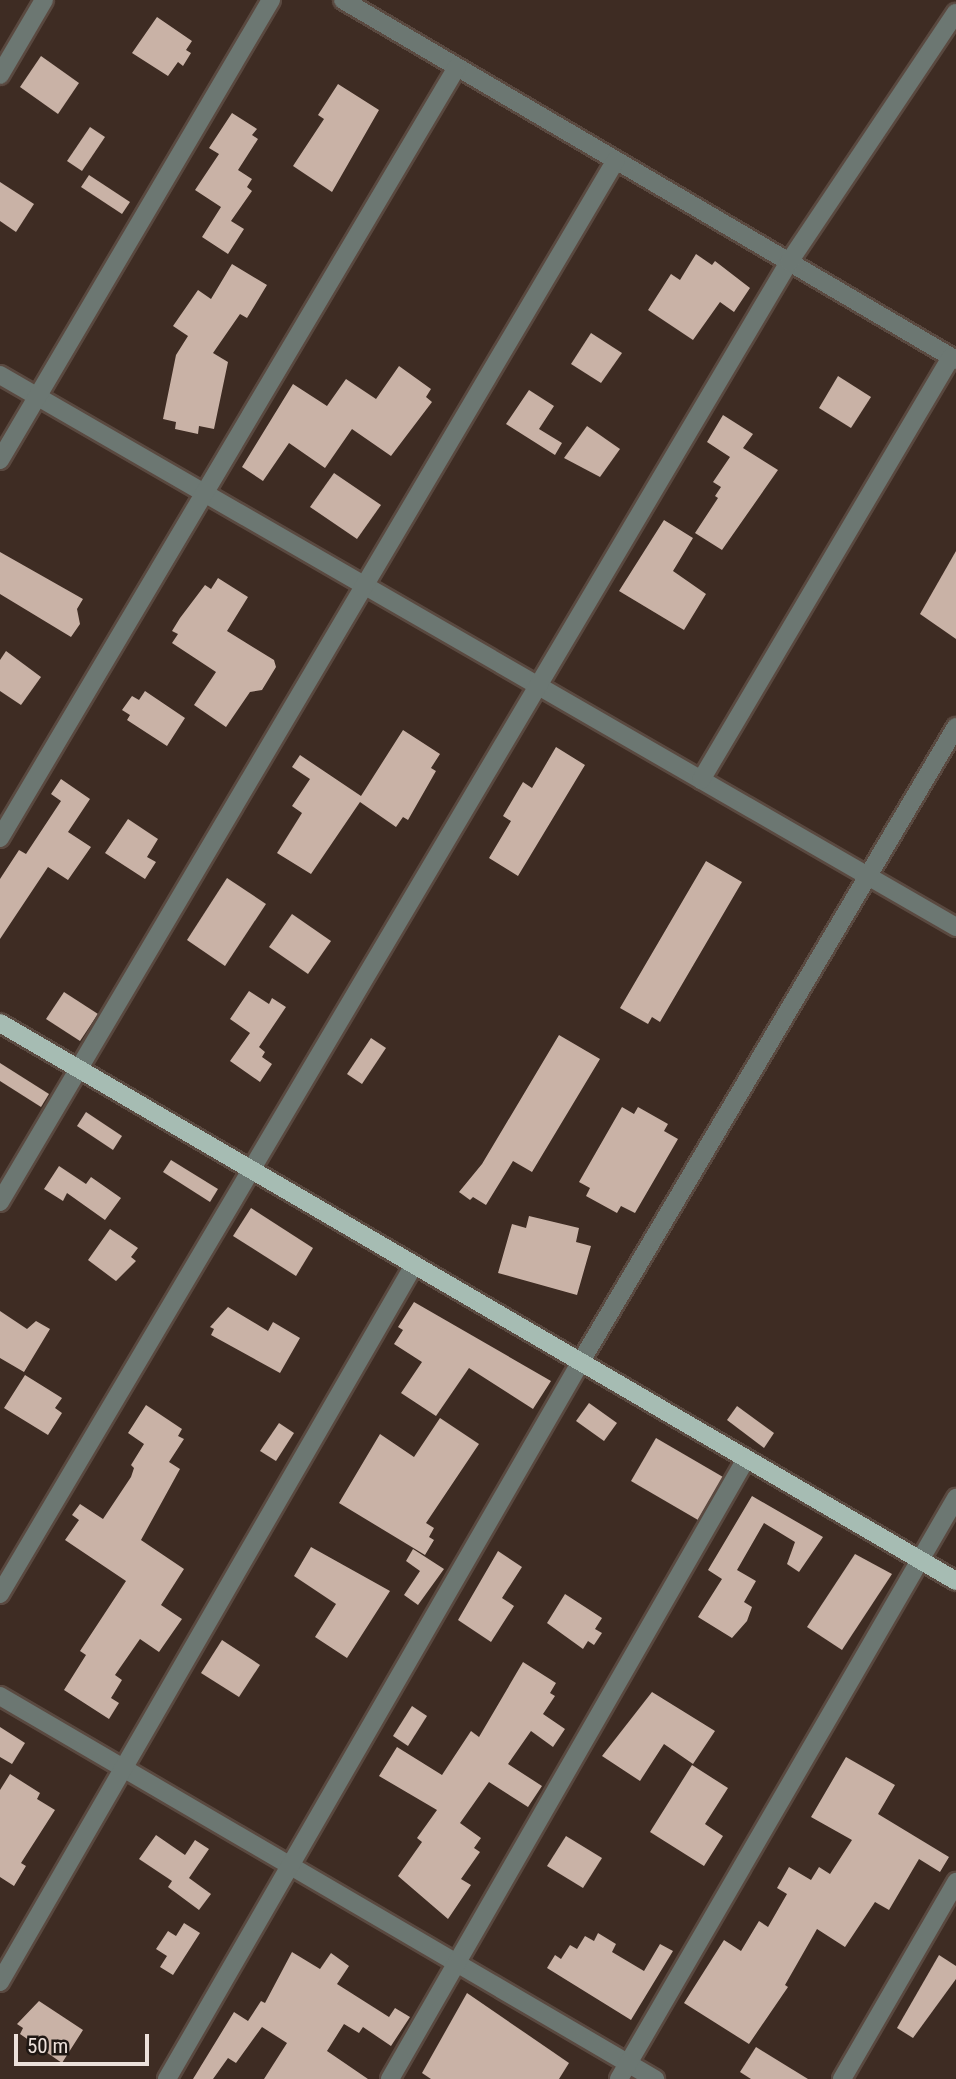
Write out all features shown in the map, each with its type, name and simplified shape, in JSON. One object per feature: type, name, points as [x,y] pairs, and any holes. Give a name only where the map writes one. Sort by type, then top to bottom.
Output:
[{"type":"main road","points":[[0,1023],[956,1581]]},
{"type":"street","points":[[0,75],[44,0]]},
{"type":"street","points":[[0,460],[271,0]]},
{"type":"street","points":[[343,0],[954,359],[701,780]]},
{"type":"street","points":[[0,1594],[789,262],[956,13]]},
{"type":"street","points":[[0,838],[457,67]]},
{"type":"street","points":[[0,1202],[616,160]]},
{"type":"street","points":[[0,374],[204,496],[956,927]]},
{"type":"street","points":[[167,2079],[580,1363],[956,727]]},
{"type":"street","points":[[0,1982],[414,1265]]},
{"type":"street","points":[[390,2079],[746,1459]]},
{"type":"street","points":[[623,2071],[956,1498]]},
{"type":"street","points":[[0,1696],[457,1964],[623,2071],[655,2079]]},
{"type":"street","points":[[842,2079],[956,1882]]},
{"type":"building","points":[[157,17],[192,41],[186,50],[191,53],[183,66],[178,62],[168,76],[132,53]]},
{"type":"building","points":[[41,56],[79,83],[58,114],[20,87]]},
{"type":"building","points":[[338,84],[379,110],[332,192],[293,166],[324,119],[318,115]]},
{"type":"building","points":[[232,113],[257,129],[252,135],[258,139],[238,170],[252,179],[247,187],[252,191],[231,221],[244,229],[228,254],[202,237],[221,207],[195,190],[219,154],[209,148]]},
{"type":"building","points":[[90,127],[105,137],[82,171],[67,161]]},
{"type":"building","points":[[89,175],[130,202],[122,214],[81,187]]},
{"type":"building","points":[[0,182],[34,204],[16,232],[0,221]]},
{"type":"building","points":[[696,254],[712,265],[715,261],[750,288],[734,312],[720,302],[693,340],[648,310],[671,274],[680,280]]},
{"type":"building","points":[[232,264],[267,285],[247,318],[240,314],[213,353],[228,362],[214,429],[199,426],[198,434],[175,429],[176,422],[163,419],[176,355],[188,336],[173,326],[198,290],[211,299]]},
{"type":"building","points":[[591,333],[622,353],[601,383],[571,364]]},
{"type":"building","points":[[399,366],[431,389],[426,397],[432,402],[391,456],[352,429],[325,468],[289,443],[263,481],[242,467],[293,384],[327,406],[346,379],[376,399]]},
{"type":"building","points":[[838,376],[871,397],[851,428],[819,408]]},
{"type":"building","points":[[529,390],[554,406],[539,429],[562,443],[555,455],[506,424]]},
{"type":"building","points":[[723,415],[753,434],[743,448],[778,470],[722,550],[695,533],[718,498],[715,496],[721,487],[713,482],[730,457],[707,442]]},
{"type":"building","points":[[587,426],[620,449],[600,477],[564,458]]},
{"type":"building","points":[[334,473],[381,505],[357,539],[310,507]]},
{"type":"building","points":[[664,520],[693,538],[673,571],[706,594],[684,630],[619,591]]},
{"type":"building","points":[[956,551],[956,639],[920,614]]},
{"type":"building","points":[[0,552],[83,599],[77,609],[80,624],[71,637],[0,594]]},
{"type":"building","points":[[218,578],[248,597],[227,631],[274,660],[276,667],[262,690],[250,692],[226,727],[194,705],[216,672],[172,643],[178,634],[172,631],[180,618],[205,585],[211,589]]},
{"type":"building","points":[[6,651],[41,677],[21,705],[0,691],[0,660]]},
{"type":"building","points":[[145,691],[185,718],[167,746],[127,720],[130,715],[122,710],[132,696],[139,700]]},
{"type":"building","points":[[403,730],[440,754],[431,768],[436,771],[408,820],[403,817],[396,827],[360,802],[311,874],[277,853],[302,813],[292,806],[310,779],[292,767],[300,755],[361,796]]},
{"type":"building","points":[[556,747],[585,765],[518,876],[489,858],[511,821],[503,816],[523,782],[532,788]]},
{"type":"building","points":[[61,779],[90,799],[68,832],[91,847],[68,880],[48,867],[0,939],[0,879],[19,850],[26,854],[61,801],[51,794]]},
{"type":"building","points":[[128,819],[158,839],[147,857],[156,862],[145,879],[105,853]]},
{"type":"building","points":[[706,861],[742,882],[660,1022],[652,1017],[648,1024],[620,1008]]},
{"type":"building","points":[[227,878],[266,904],[225,966],[187,940]]},
{"type":"building","points":[[292,914],[331,941],[308,974],[269,947]]},
{"type":"building","points":[[249,991],[269,1004],[272,998],[286,1007],[259,1047],[265,1052],[262,1057],[272,1064],[260,1082],[230,1061],[250,1033],[230,1019]]},
{"type":"building","points":[[64,992],[98,1014],[80,1041],[46,1019]]},
{"type":"building","points":[[559,1035],[600,1059],[532,1172],[513,1161],[486,1205],[473,1197],[470,1200],[459,1192],[482,1164]]},
{"type":"building","points":[[371,1038],[386,1048],[362,1084],[347,1074]]},
{"type":"building","points":[[0,1063],[49,1094],[41,1107],[0,1081]]},
{"type":"building","points":[[622,1107],[634,1114],[638,1107],[668,1124],[664,1131],[678,1139],[635,1213],[621,1206],[617,1213],[586,1196],[590,1188],[579,1182]]},
{"type":"building","points":[[86,1112],[122,1136],[113,1150],[77,1126]]},
{"type":"building","points":[[171,1160],[218,1189],[210,1202],[163,1172]]},
{"type":"building","points":[[59,1166],[86,1184],[91,1177],[121,1198],[105,1220],[67,1193],[63,1201],[44,1189]]},
{"type":"building","points":[[251,1208],[313,1248],[296,1276],[233,1236]]},
{"type":"building","points":[[529,1216],[579,1228],[576,1242],[591,1246],[577,1295],[498,1273],[512,1224],[526,1228]]},
{"type":"building","points":[[110,1229],[138,1248],[131,1257],[136,1261],[116,1281],[88,1260]]},
{"type":"building","points":[[414,1302],[551,1381],[533,1409],[469,1368],[436,1416],[401,1393],[422,1362],[394,1344],[403,1330],[398,1327]]},
{"type":"building","points":[[228,1307],[268,1331],[273,1322],[300,1338],[280,1373],[211,1335],[214,1329],[210,1327]]},
{"type":"building","points":[[0,1311],[27,1329],[36,1321],[50,1329],[24,1372],[0,1358]]},
{"type":"building","points":[[25,1375],[62,1398],[55,1408],[62,1413],[48,1435],[4,1408]]},
{"type":"building","points":[[589,1403],[617,1423],[604,1441],[576,1421]]},
{"type":"building","points":[[146,1405],[182,1429],[178,1436],[184,1439],[169,1462],[180,1469],[141,1540],[184,1569],[161,1605],[182,1619],[159,1652],[140,1639],[115,1675],[122,1680],[111,1698],[119,1703],[109,1719],[64,1690],[86,1655],[80,1651],[126,1581],[65,1540],[79,1520],[72,1515],[80,1504],[103,1519],[131,1477],[134,1468],[131,1465],[144,1444],[128,1433]]},
{"type":"building","points":[[737,1406],[774,1433],[764,1448],[727,1420]]},
{"type":"building","points":[[440,1418],[479,1444],[426,1523],[434,1528],[429,1537],[434,1540],[425,1555],[339,1503],[380,1434],[414,1457]]},
{"type":"building","points":[[279,1423],[294,1433],[276,1461],[260,1451]]},
{"type":"building","points":[[656,1438],[723,1477],[698,1520],[631,1481]]},
{"type":"building","points":[[752,1496],[823,1537],[799,1572],[787,1564],[795,1542],[764,1523],[737,1570],[756,1581],[744,1602],[752,1607],[747,1621],[732,1638],[698,1617],[722,1579],[708,1570]]},
{"type":"building","points":[[311,1547],[390,1591],[347,1658],[315,1637],[336,1604],[294,1576]]},
{"type":"building","points":[[413,1549],[444,1569],[418,1605],[404,1595],[420,1571],[406,1561]]},
{"type":"building","points":[[498,1551],[522,1567],[502,1598],[514,1606],[491,1642],[458,1620]]},
{"type":"building","points":[[855,1554],[892,1574],[842,1650],[807,1627]]},
{"type":"building","points":[[565,1594],[602,1618],[595,1629],[602,1633],[594,1645],[588,1641],[583,1649],[547,1623]]},
{"type":"building","points":[[222,1640],[260,1665],[239,1697],[201,1673]]},
{"type":"building","points":[[523,1662],[556,1683],[550,1693],[555,1696],[543,1714],[565,1729],[553,1747],[531,1731],[508,1764],[542,1786],[528,1807],[489,1782],[460,1823],[481,1838],[474,1848],[480,1852],[461,1879],[471,1885],[448,1919],[398,1876],[422,1842],[417,1838],[437,1810],[379,1776],[397,1747],[442,1775],[471,1731],[479,1737]]},
{"type":"building","points":[[652,1692],[715,1731],[693,1764],[664,1744],[640,1781],[602,1756]]},
{"type":"building","points":[[412,1706],[427,1716],[408,1746],[393,1736]]},
{"type":"building","points":[[0,1727],[25,1743],[12,1764],[0,1757]]},
{"type":"building","points":[[846,1757],[895,1785],[878,1814],[949,1857],[940,1872],[919,1859],[889,1910],[875,1902],[845,1947],[817,1929],[785,1985],[788,1987],[749,2044],[684,2003],[724,1940],[741,1951],[759,1921],[768,1927],[787,1894],[777,1888],[789,1867],[811,1880],[819,1867],[830,1874],[852,1840],[811,1817]]},
{"type":"building","points":[[692,1765],[728,1788],[705,1824],[723,1836],[704,1866],[650,1832]]},
{"type":"building","points":[[10,1774],[40,1793],[37,1799],[55,1810],[21,1863],[26,1866],[14,1886],[0,1877],[0,1790]]},
{"type":"building","points":[[156,1835],[185,1855],[195,1840],[209,1849],[189,1878],[211,1894],[199,1910],[168,1887],[172,1881],[139,1859]]},
{"type":"building","points":[[566,1836],[602,1858],[583,1888],[547,1866]]},
{"type":"building","points":[[184,1923],[200,1933],[173,1975],[160,1967],[167,1956],[156,1949],[168,1931],[176,1936]]},
{"type":"building","points":[[598,1933],[616,1944],[612,1952],[644,1971],[660,1944],[673,1951],[631,2020],[547,1968],[555,1955],[561,1959],[570,1945],[577,1949],[585,1936],[594,1941]]},
{"type":"building","points":[[292,1952],[320,1969],[331,1953],[349,1966],[337,1984],[389,2017],[395,2008],[410,2017],[391,2046],[363,2027],[359,2033],[344,2024],[327,2051],[368,2079],[264,2079],[287,2043],[262,2027],[236,2063],[228,2058],[213,2079],[193,2079],[234,2012],[248,2021],[261,2001],[265,2003]]},
{"type":"building","points":[[939,1955],[956,1966],[956,1979],[913,2038],[897,2028]]},
{"type":"building","points":[[467,1993],[569,2063],[559,2079],[431,2079],[422,2073]]},
{"type":"building","points":[[39,2001],[83,2030],[62,2063],[20,2034],[23,2028],[17,2024]]},
{"type":"building","points":[[756,2047],[808,2079],[751,2079],[740,2072]]}]
